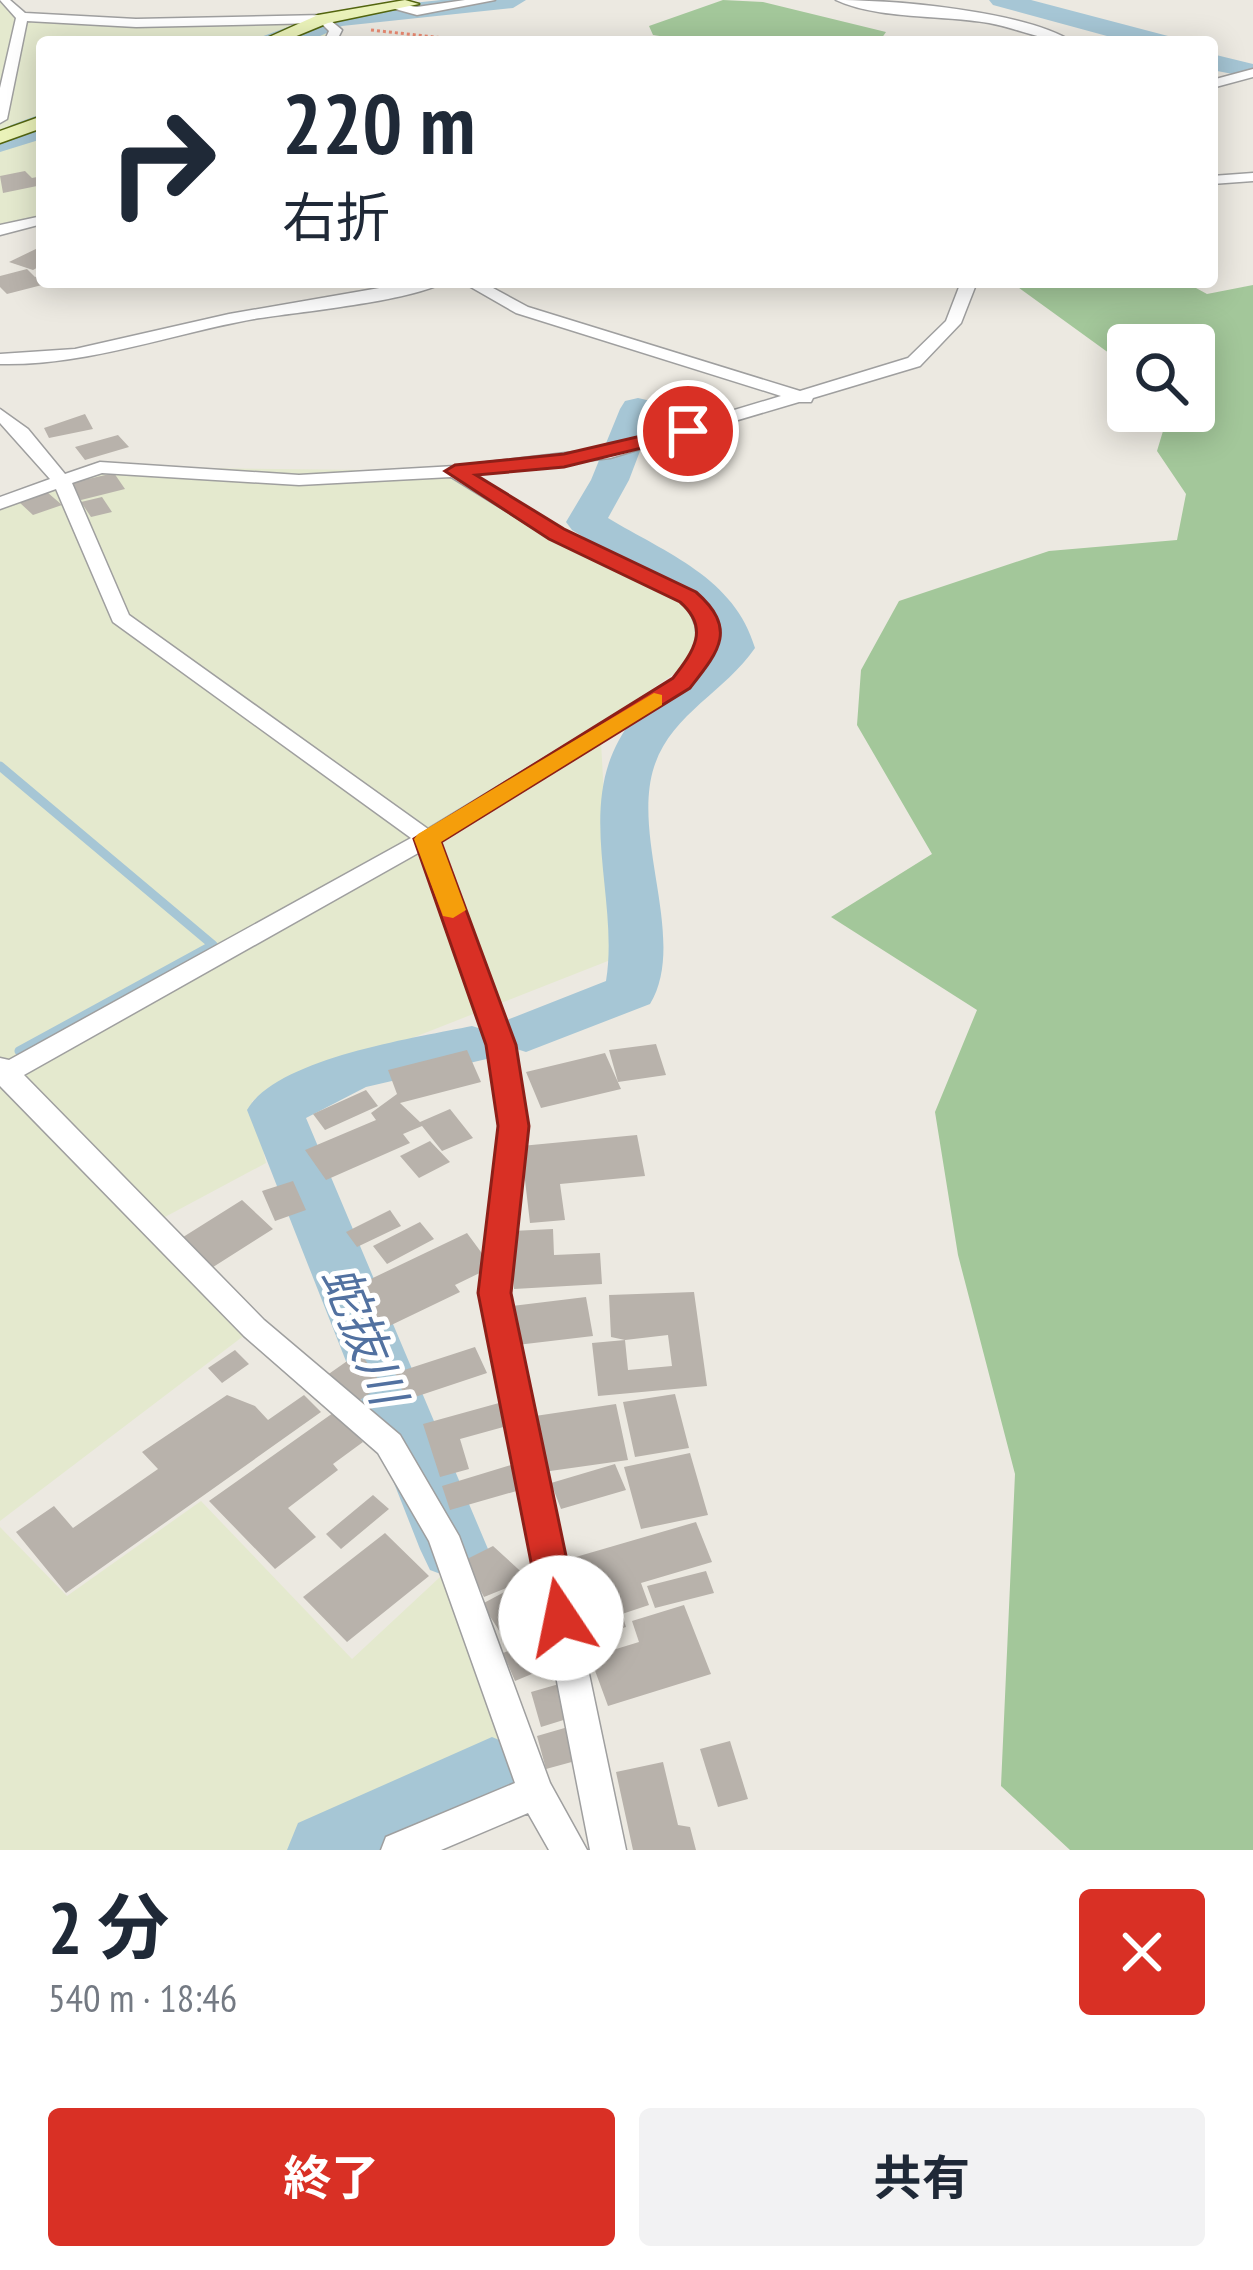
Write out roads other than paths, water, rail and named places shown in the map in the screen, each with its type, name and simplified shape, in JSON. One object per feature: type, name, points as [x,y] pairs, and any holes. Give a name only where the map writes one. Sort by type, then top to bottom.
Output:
[{"type":"street","points":[[3,0],[22,17],[330,28]]},
{"type":"street","points":[[294,36],[400,3],[417,11],[489,0]]},
{"type":"street","points":[[842,0],[1010,25],[1046,36]]},
{"type":"street","points":[[0,119],[6,61],[22,17]]},
{"type":"street","points":[[1218,82],[1253,73]]},
{"type":"street","points":[[0,137],[36,124]]},
{"type":"street","points":[[1218,180],[1253,177]]},
{"type":"street","points":[[0,230],[36,221]]},
{"type":"street","points":[[0,359],[38,362],[205,324],[353,302],[411,288]]},
{"type":"street","points":[[481,288],[522,310],[805,398]]},
{"type":"street","points":[[0,503],[100,467],[299,480],[455,471],[610,452],[914,362],[953,323],[967,288]]},
{"type":"street","points":[[1,416],[62,482],[120,618],[427,839],[501,1045],[514,1126],[495,1293],[608,1850]]},
{"type":"street","points":[[455,471],[557,534],[688,597],[704,611],[710,628],[706,652],[682,683],[427,839],[2,1072],[254,1328],[389,1444],[443,1536],[536,1792],[569,1850]]},
{"type":"street","points":[[399,1850],[536,1792]]},
{"type":"waterway","points":[[299,36],[337,19],[513,0]]},
{"type":"waterway","points":[[1002,0],[1137,36]]},
{"type":"waterway","points":[[270,36],[294,27]]},
{"type":"waterway","points":[[1218,64],[1248,71]]},
{"type":"waterway","points":[[12,127],[36,118]]},
{"type":"waterway","points":[[0,143],[36,131]]},
{"type":"waterway","name":"蛇抜川","points":[[526,1033],[631,991],[635,929],[625,833],[629,771],[648,731],[733,648],[725,618],[699,591],[586,522],[610,480],[638,409]]},
{"type":"waterway","points":[[0,766],[213,945],[19,1051]]},
{"type":"waterway","name":"蛇抜川","points":[[454,1549],[275,1110],[351,1071],[472,1045]]},
{"type":"waterway","name":"蛇抜川","points":[[325,1850],[492,1773]]}]
